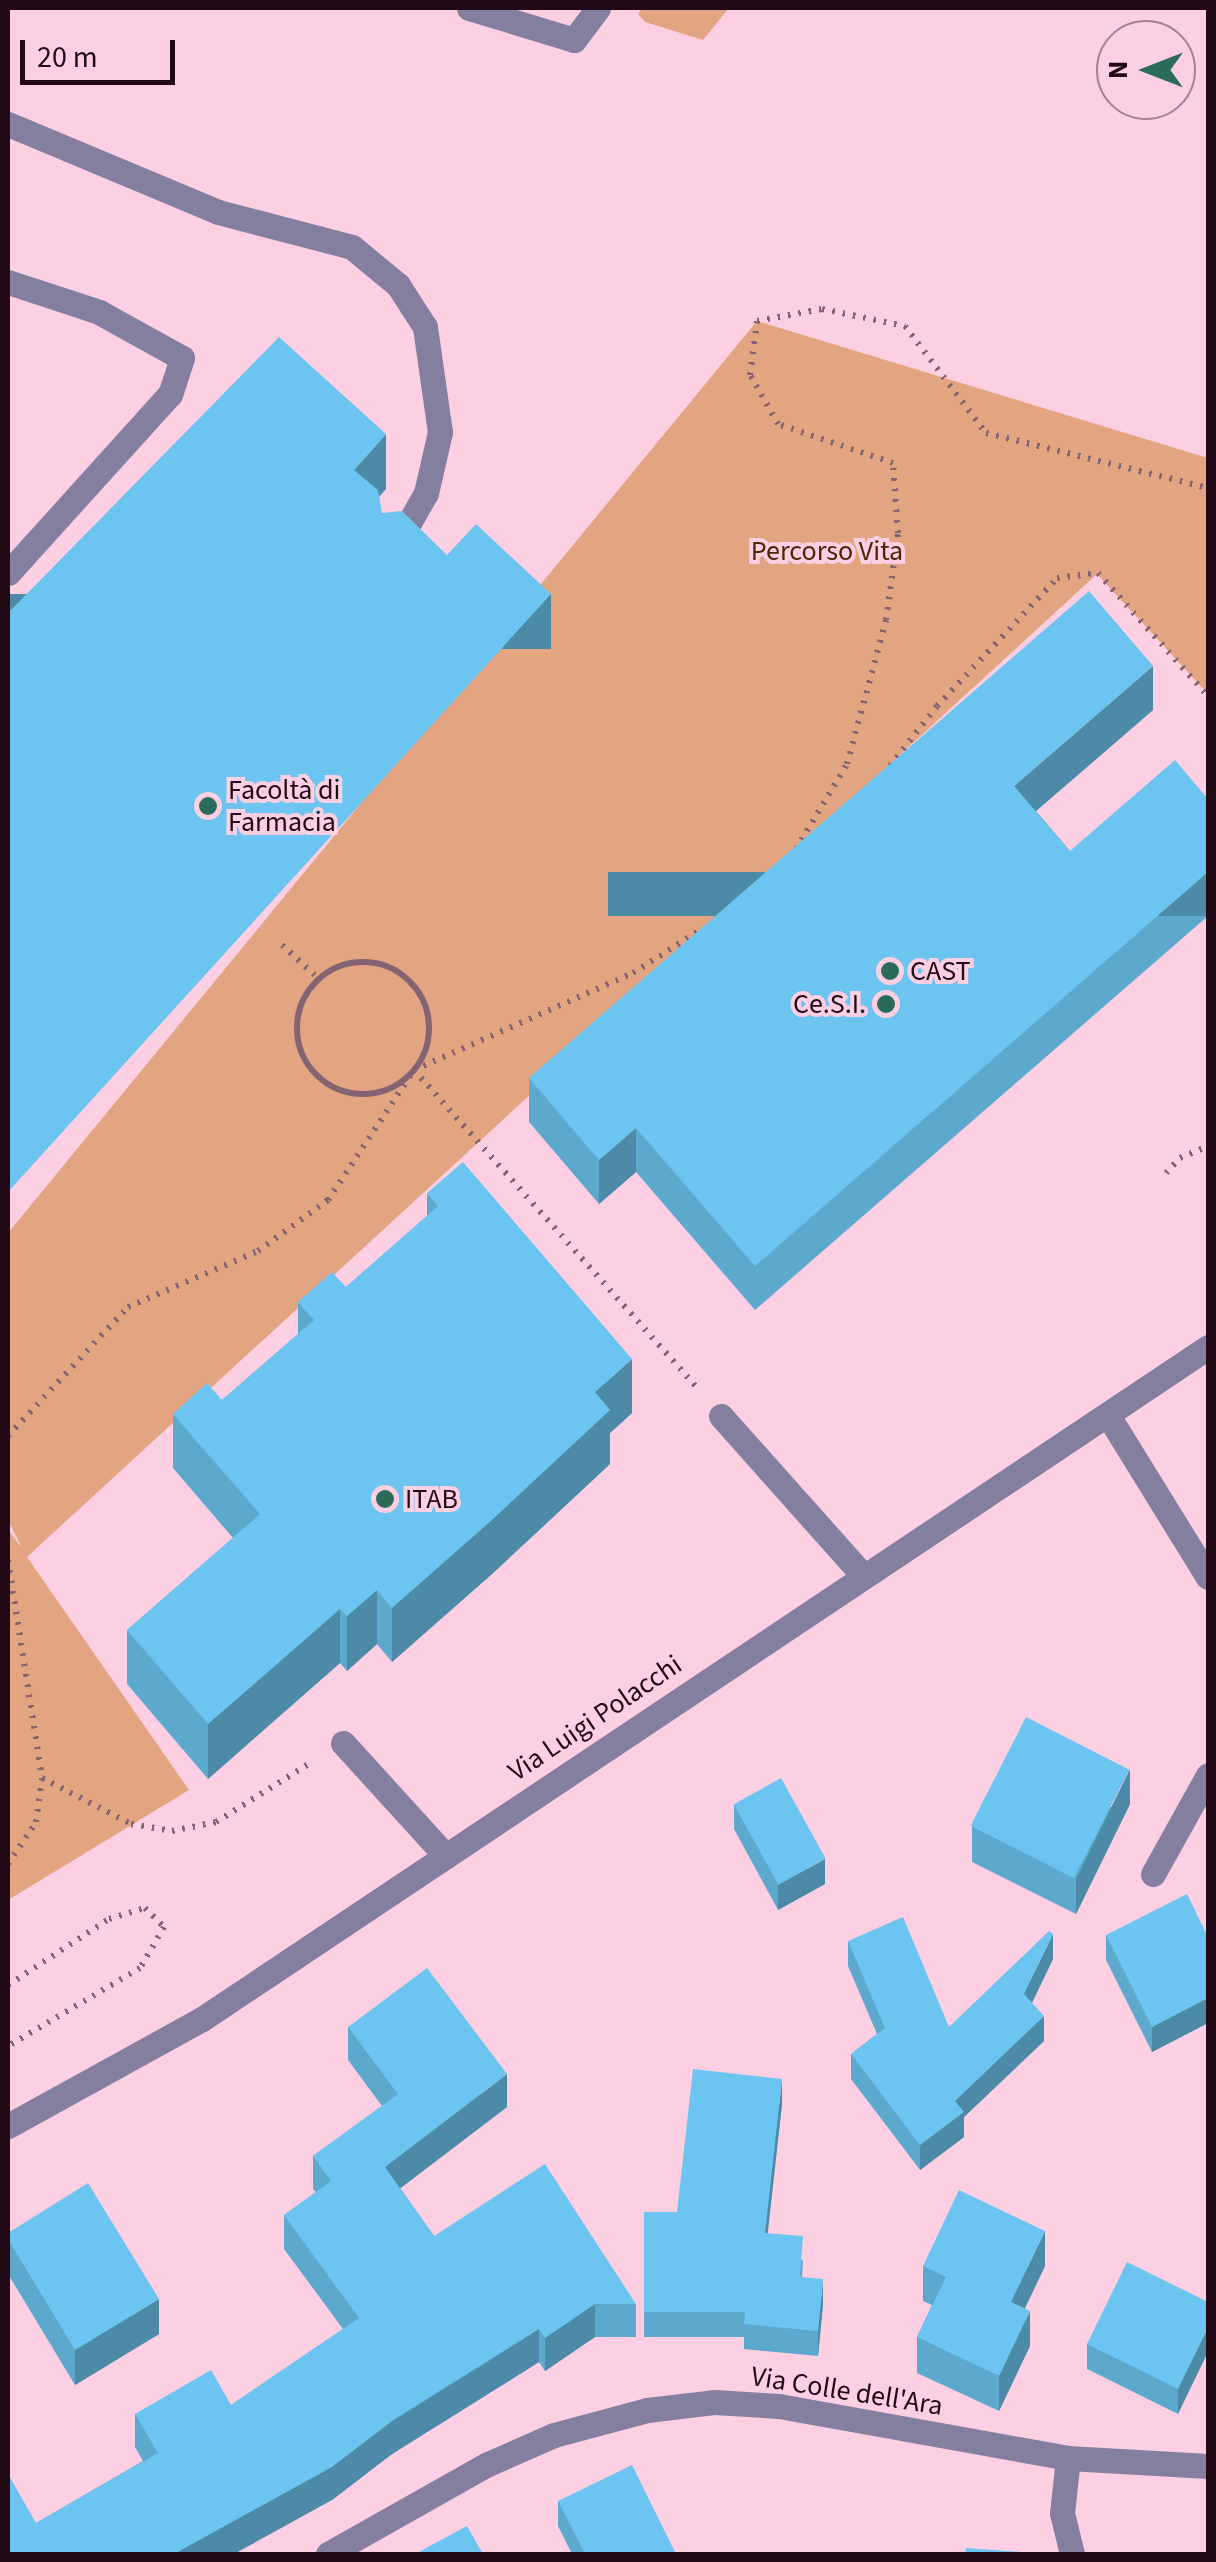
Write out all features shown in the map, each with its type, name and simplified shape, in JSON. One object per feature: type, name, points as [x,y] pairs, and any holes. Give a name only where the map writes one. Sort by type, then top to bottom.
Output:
[{"type":"street","points":[[469,8],[574,40],[598,8]]},
{"type":"street","points":[[8,124],[218,212],[352,247],[398,285],[425,327],[440,432],[426,493],[391,554]]},
{"type":"street","points":[[8,282],[99,312],[182,358],[170,394],[8,574]]},
{"type":"street","name":"Via Luigi Polacchi","points":[[8,2126],[202,2019],[862,1574],[1109,1417],[1208,1347]]},
{"type":"street","points":[[721,1416],[862,1574]]},
{"type":"street","points":[[1109,1417],[1208,1577]]},
{"type":"street","points":[[343,1743],[446,1856]]},
{"type":"street","points":[[1154,1874],[1208,1775]]},
{"type":"street","name":"Via Colle dell'Ara","points":[[328,2554],[488,2464],[554,2435],[647,2410],[714,2402],[780,2406],[1068,2458],[1208,2466]]},
{"type":"street","points":[[1068,2458],[1062,2512],[1072,2554]]},
{"type":"path","points":[[820,833],[791,857],[847,764],[886,620],[898,533],[893,463],[778,424],[750,374],[757,321],[822,309],[905,326],[986,433],[1208,488]]},
{"type":"path","points":[[888,768],[936,706],[1057,578],[1098,574],[1208,696]]},
{"type":"path","points":[[8,1436],[128,1308],[258,1251],[328,1200],[414,1070],[428,1024],[413,985],[398,971],[368,962],[318,978],[296,1028],[300,1048],[322,1080],[357,1094],[378,1093],[414,1070],[632,973],[708,925]]},
{"type":"path","points":[[282,944],[318,978]]},
{"type":"path","points":[[414,1070],[721,1416]]},
{"type":"path","points":[[1166,1173],[1180,1158],[1208,1146]]},
{"type":"path","points":[[8,1560],[42,1778],[36,1822],[8,1864]]},
{"type":"path","points":[[42,1778],[131,1824],[172,1830],[216,1822],[343,1743]]},
{"type":"path","points":[[8,1985],[109,1919],[145,1908],[164,1928],[140,1968],[8,2046]]},
{"type":"green space","points":[[642,8],[729,8],[703,40],[645,22],[638,14]]},
{"type":"green space","name":"Percorso Vita","points":[[757,321],[1208,458],[1208,694],[1097,574],[27,1557],[189,1790],[8,1900],[8,1530],[22,1548],[8,1520],[8,1233]]},
{"type":"building","name":"Facoltà di Farmacia","points":[[279,337],[386,434],[354,470],[378,490],[382,513],[402,511],[447,555],[476,524],[551,594],[8,1192],[8,613]]},
{"type":"building","name":"Ce.S.I.","points":[[1089,591],[1153,666],[1014,786],[1070,851],[1175,760],[1208,799],[1208,872],[755,1266],[636,1128],[599,1160],[529,1078]]},
{"type":"building","name":"ITAB","points":[[463,1162],[632,1359],[595,1392],[610,1410],[392,1608],[377,1590],[347,1616],[340,1609],[208,1724],[127,1630],[260,1514],[173,1414],[207,1383],[222,1400],[314,1320],[298,1302],[332,1272],[346,1287],[438,1206],[427,1193]]},
{"type":"building","points":[[1026,1717],[1129,1770],[1074,1878],[971,1826]]},
{"type":"building","points":[[781,1778],[826,1858],[778,1885],[734,1804]]},
{"type":"building","points":[[1187,1894],[1208,1937],[1208,1998],[1152,2027],[1106,1935]]},
{"type":"building","points":[[903,1917],[949,2027],[1049,1931],[1053,1934],[1024,1994],[1044,2016],[955,2101],[964,2112],[920,2145],[851,2054],[885,2028],[848,1941]]},
{"type":"building","points":[[427,1968],[507,2074],[385,2167],[434,2236],[545,2164],[636,2304],[595,2304],[545,2338],[539,2329],[392,2421],[332,2467],[174,2554],[8,2554],[8,2474],[36,2523],[158,2453],[135,2414],[211,2370],[231,2405],[359,2318],[284,2215],[331,2181],[313,2156],[398,2094],[348,2027]]},
{"type":"building","points":[[693,2069],[782,2079],[765,2233],[803,2236],[800,2277],[823,2279],[818,2331],[744,2324],[745,2312],[644,2312],[644,2212],[677,2212]]},
{"type":"building","points":[[88,2183],[159,2299],[75,2350],[8,2233]]},
{"type":"building","points":[[959,2190],[1045,2231],[1011,2302],[1030,2311],[999,2376],[917,2337],[946,2277],[923,2266]]},
{"type":"building","points":[[1127,2262],[1208,2302],[1208,2327],[1178,2389],[1087,2344]]},
{"type":"building","points":[[632,2465],[676,2554],[585,2554],[558,2501]]},
{"type":"building","points":[[467,2526],[483,2554],[415,2554]]},
{"type":"building","points":[[966,2548],[1022,2552],[1022,2554],[965,2554]]},
{"type":"place","name":"Facoltà di Farmacia","points":[[208,806]]},
{"type":"place","name":"CAST","points":[[890,971]]},
{"type":"place","name":"Ce.S.I.","points":[[886,1004]]},
{"type":"place","name":"ITAB","points":[[385,1499]]}]
